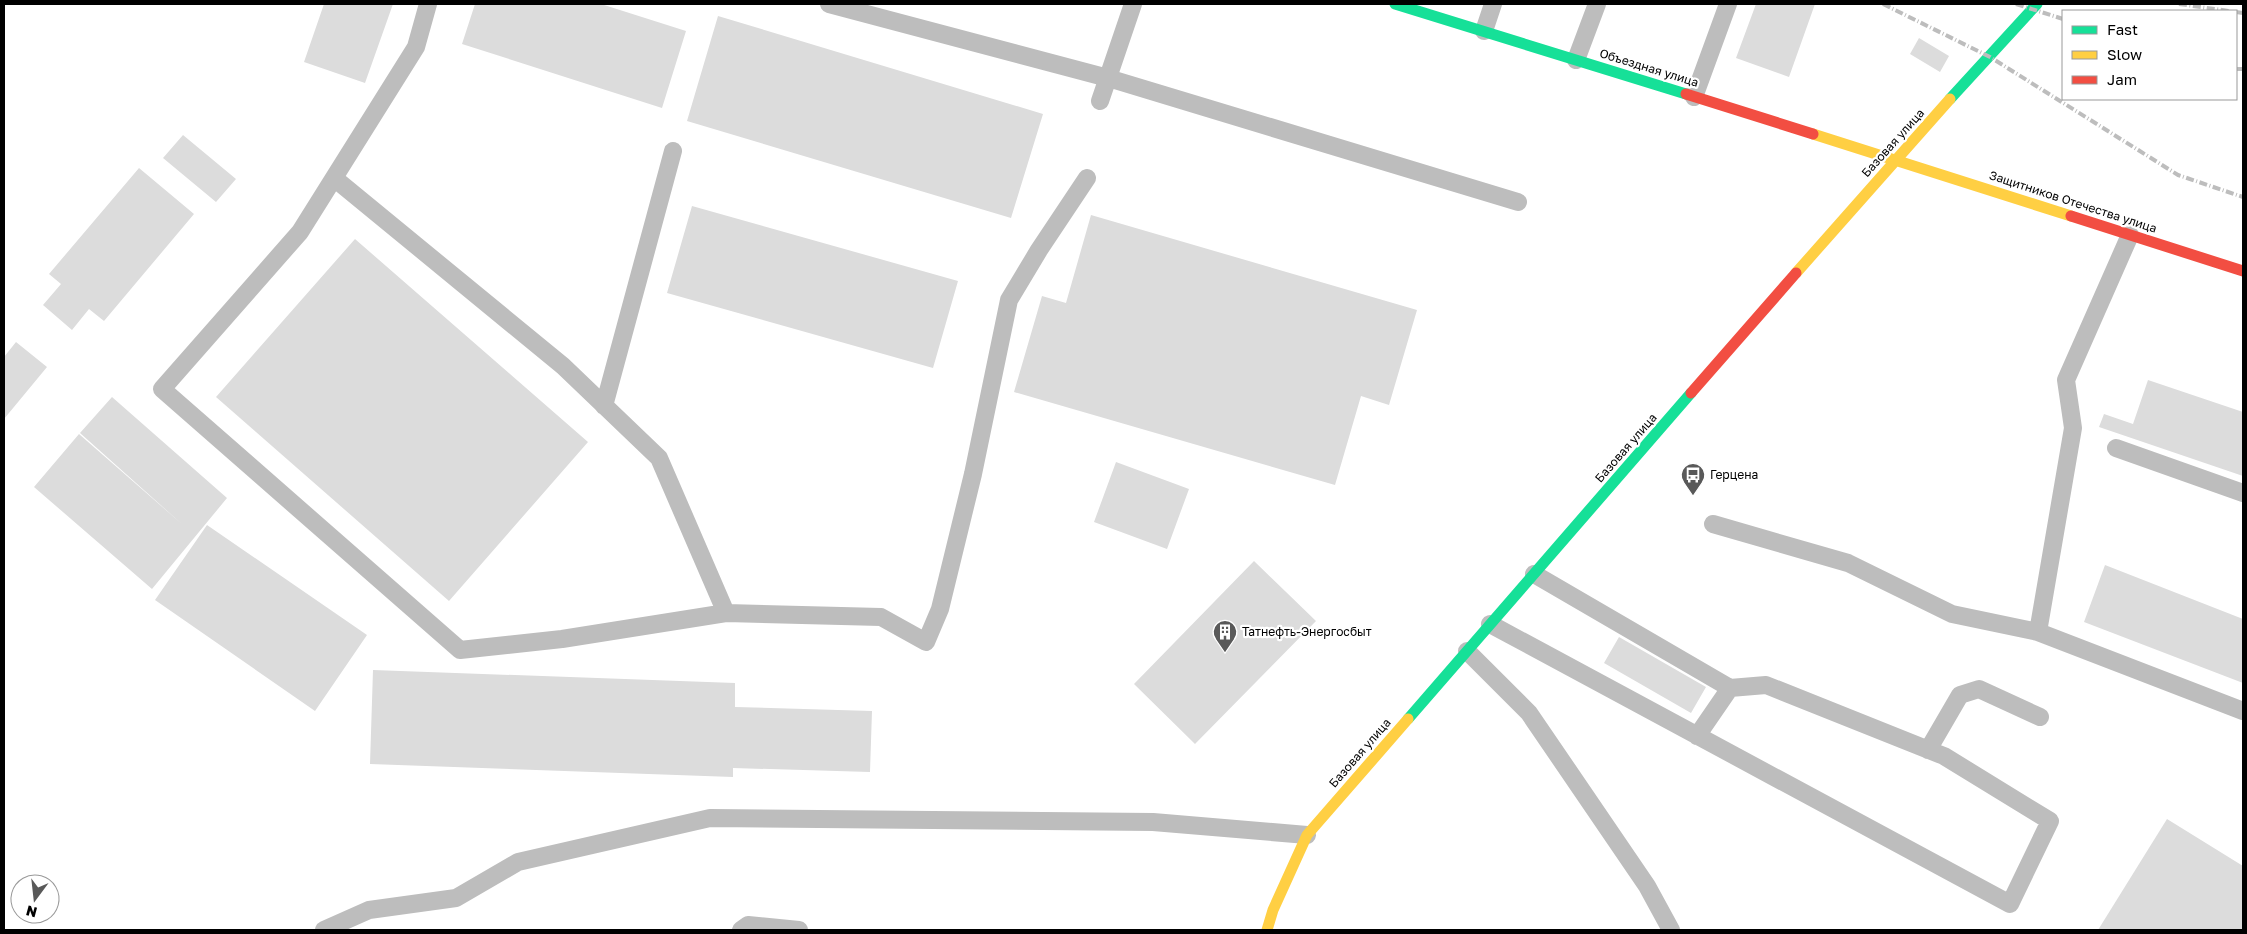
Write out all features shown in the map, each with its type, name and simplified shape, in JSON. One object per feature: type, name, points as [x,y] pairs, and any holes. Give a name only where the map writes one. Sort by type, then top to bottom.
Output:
[{"type":"street","name":"Объездная улица","points":[[1395,4],[1895,159]]},
{"type":"street","name":"Базовая улица","points":[[1267,930],[1273,910],[1307,835],[1895,159],[2037,4]]},
{"type":"street","name":"Защитников Отечества улица","points":[[1895,159],[2243,272]]},
{"type":"lane","points":[[428,4],[416,47],[300,232],[162,389],[460,650],[562,639],[726,613],[881,617],[926,642],[940,609],[973,474],[1009,300],[1086,178]]},
{"type":"lane","points":[[829,4],[1108,78],[1518,202]]},
{"type":"lane","points":[[1100,101],[1133,4]]},
{"type":"lane","points":[[1484,31],[1493,4]]},
{"type":"lane","points":[[1576,60],[1597,4]]},
{"type":"lane","points":[[1694,97],[1728,4]]},
{"type":"lane","points":[[604,406],[673,151]]},
{"type":"lane","points":[[334,178],[562,366],[659,458],[726,613]]},
{"type":"lane","points":[[2038,632],[2073,428],[2066,380],[2130,235]]},
{"type":"lane","points":[[2116,448],[2243,493]]},
{"type":"lane","points":[[1713,524],[1848,563],[1952,614],[2038,632],[2243,711]]},
{"type":"lane","points":[[1490,624],[2010,904],[2050,821],[1944,756],[1766,685],[1730,688],[1534,574]]},
{"type":"lane","points":[[1467,650],[1529,713],[1647,886],[1671,930]]},
{"type":"lane","points":[[1697,736],[1730,688]]},
{"type":"lane","points":[[1928,750],[1960,695],[1979,689],[2040,717]]},
{"type":"lane","points":[[324,930],[369,910],[456,898],[518,862],[710,818],[1153,822],[1307,835]]},
{"type":"lane","points":[[741,930],[748,925],[799,930]]},
{"type":"building","points":[[324,4],[393,4],[365,83],[304,62]]},
{"type":"building","points":[[475,4],[601,4],[686,31],[662,108],[462,44]]},
{"type":"building","points":[[1756,4],[1815,4],[1789,77],[1736,58]]},
{"type":"building","points":[[718,16],[1043,114],[1011,218],[687,121]]},
{"type":"building","points":[[1919,38],[1949,56],[1940,72],[1910,54]]},
{"type":"building","points":[[183,135],[236,179],[216,202],[163,158]]},
{"type":"building","points":[[139,168],[194,214],[104,321],[89,309],[72,330],[43,305],[61,284],[49,274]]},
{"type":"building","points":[[692,206],[958,281],[933,368],[667,293]]},
{"type":"building","points":[[1091,215],[1417,310],[1389,405],[1361,396],[1335,485],[1014,392],[1042,296],[1066,303]]},
{"type":"building","points":[[355,239],[588,442],[449,601],[216,397]]},
{"type":"building","points":[[16,342],[47,367],[4,419],[4,357]]},
{"type":"building","points":[[2148,380],[2243,412],[2243,476],[2099,427],[2104,414],[2133,424]]},
{"type":"building","points":[[112,397],[227,498],[152,589],[34,487],[79,434],[183,525],[80,433]]},
{"type":"building","points":[[1116,462],[1189,489],[1167,549],[1094,522]]},
{"type":"building","points":[[207,525],[367,635],[315,711],[155,600]]},
{"type":"building","name":"Татнефть-Энергосбыт","points":[[1254,561],[1316,621],[1195,744],[1134,684]]},
{"type":"building","points":[[2105,565],[2243,619],[2243,683],[2084,622]]},
{"type":"building","points":[[1619,637],[1706,687],[1691,713],[1604,663]]},
{"type":"building","points":[[373,670],[735,683],[735,707],[872,711],[870,772],[733,768],[733,777],[370,764]]},
{"type":"building","points":[[2167,819],[2243,866],[2243,930],[2098,930]]},
{"type":"railway","points":[[1883,4],[1990,57],[2178,175],[2243,197]]},
{"type":"railway","points":[[2016,4],[2062,19]]},
{"type":"railway","points":[[2179,4],[2222,10]]},
{"type":"railway","points":[[2237,12],[2243,13]]},
{"type":"railway","points":[[2237,69],[2243,69]]},
{"type":"traffic: fast","points":[[1395,4],[1686,94]]},
{"type":"traffic: fast","points":[[1950,99],[2037,4]]},
{"type":"traffic: fast","points":[[1408,719],[1691,393]]},
{"type":"traffic: slow","points":[[1796,273],[1950,99]]},
{"type":"traffic: slow","points":[[1813,134],[2071,216]]},
{"type":"traffic: slow","points":[[1267,930],[1273,910],[1307,835],[1408,719]]},
{"type":"traffic: jam","points":[[1686,94],[1813,134]]},
{"type":"traffic: jam","points":[[2071,216],[2243,271]]},
{"type":"traffic: jam","points":[[1691,393],[1796,273]]},
{"type":"place","name":"Герцена","points":[[1693,496]]},
{"type":"place","name":"Татнефть-Энергосбыт","points":[[1225,653]]}]
